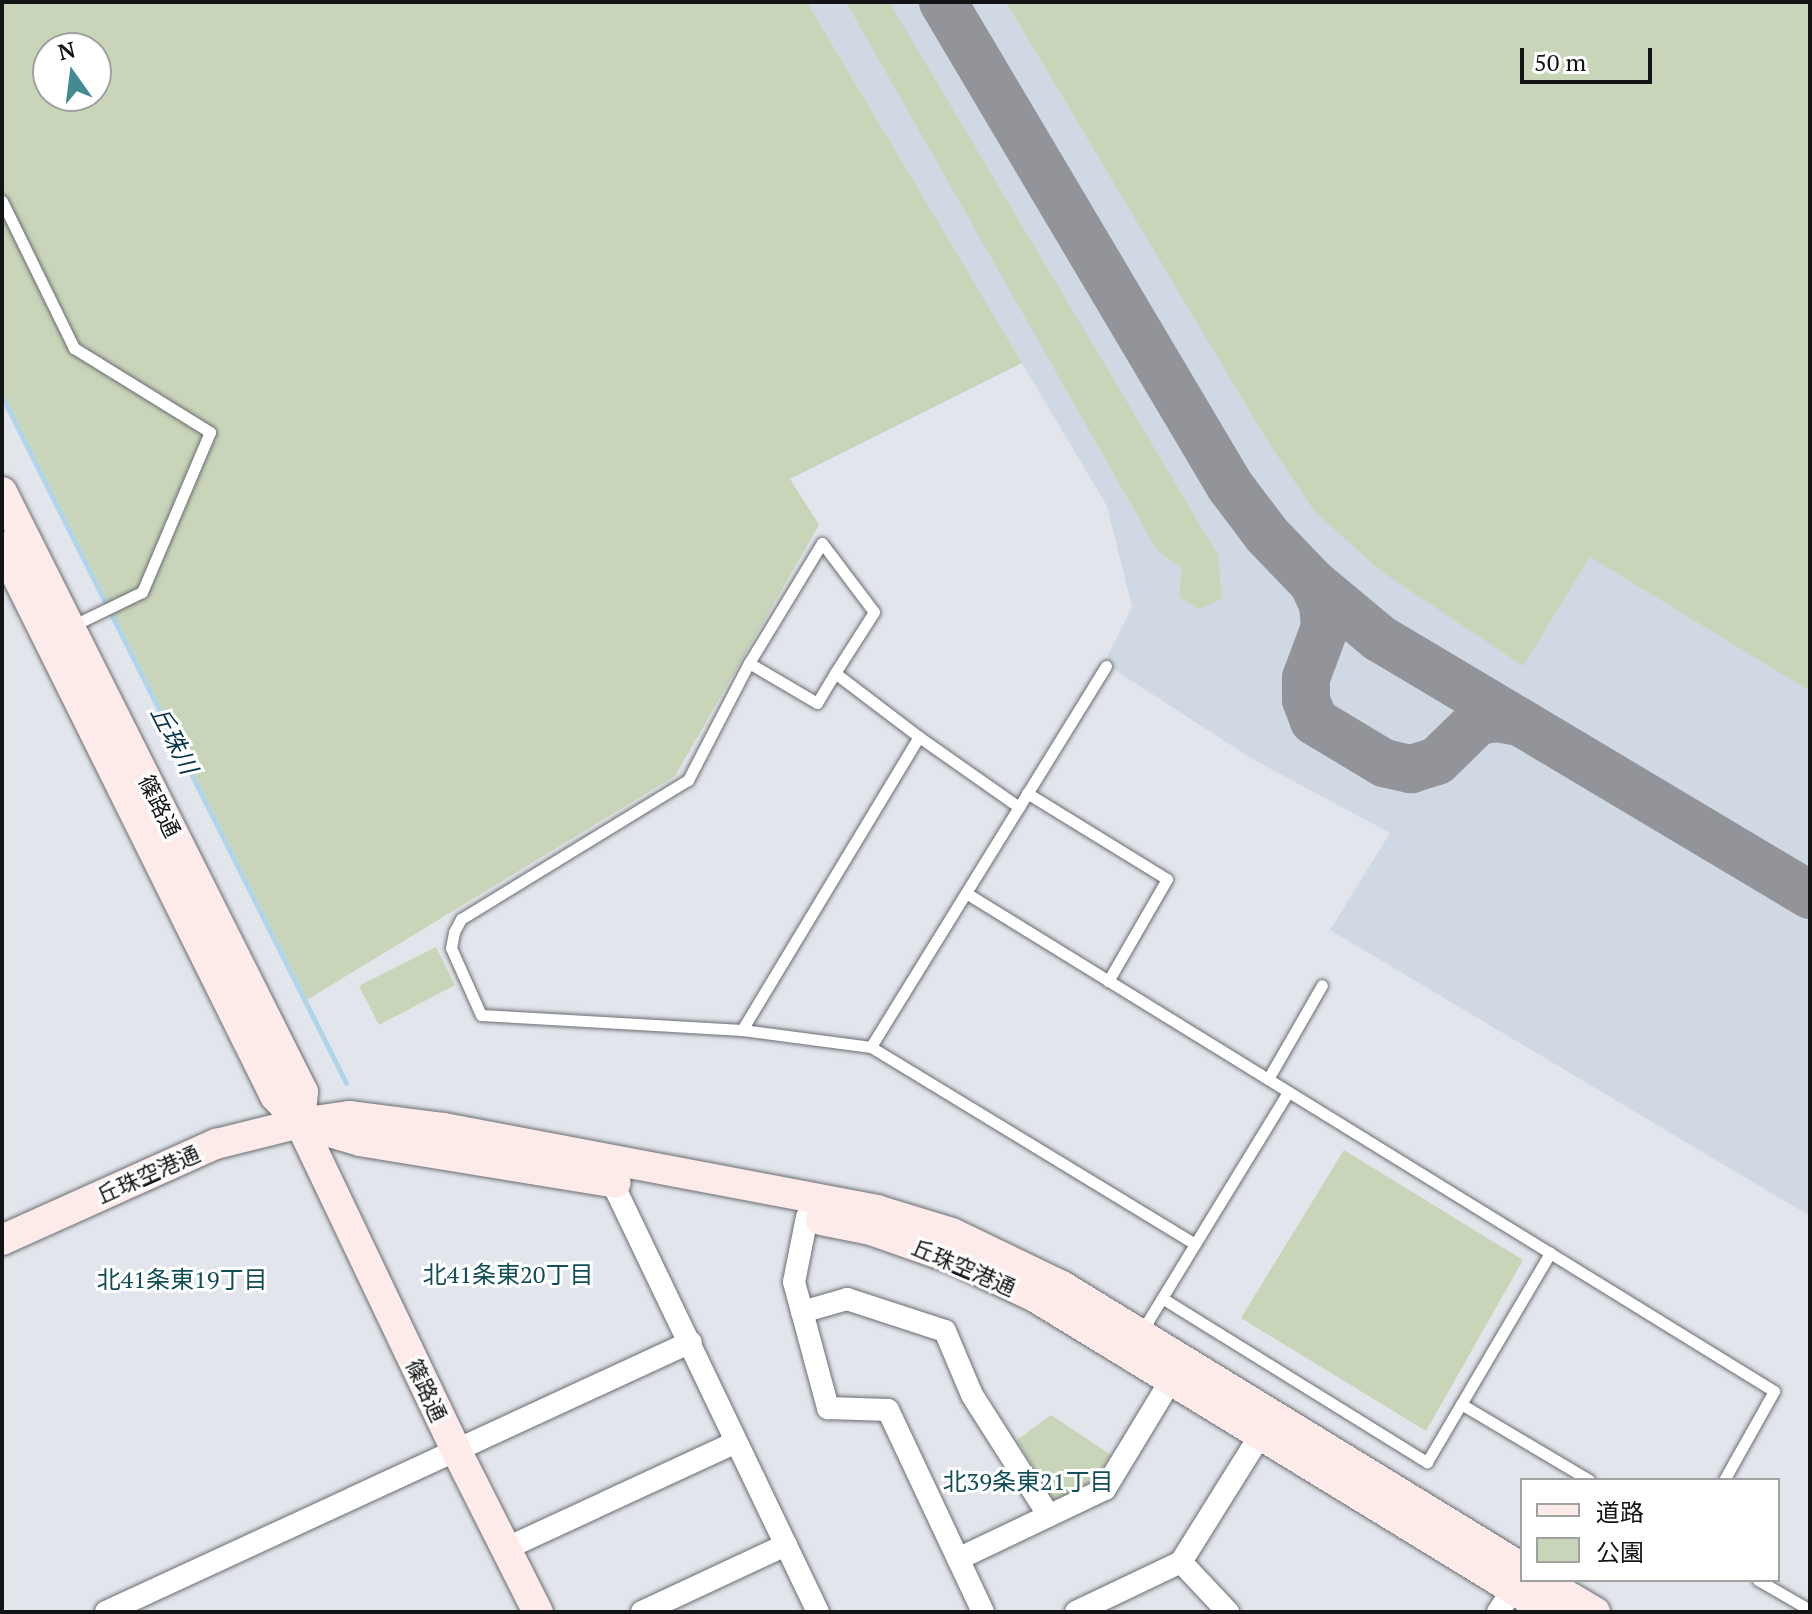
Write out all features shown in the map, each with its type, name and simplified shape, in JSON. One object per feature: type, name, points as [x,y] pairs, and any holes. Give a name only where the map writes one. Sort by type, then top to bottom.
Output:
[{"type":"main road","name":"篠路通","points":[[2,492],[303,1092],[300,1123],[456,1450],[538,1612]]},
{"type":"main road","name":"篠路通","points":[[2,546],[69,627]]},
{"type":"main road","name":"丘珠空港通","points":[[2,1240],[216,1144],[300,1123],[349,1116],[444,1128],[615,1172],[871,1230],[956,1260],[1134,1344],[1519,1585],[1550,1612]]},
{"type":"main road","name":"丘珠空港通","points":[[615,1172],[877,1210],[952,1233],[1062,1286],[1134,1344],[1171,1380],[1261,1434],[1519,1585],[1595,1612]]},
{"type":"street","points":[[615,1172],[736,1442],[818,1612]]},
{"type":"street","points":[[807,1217],[794,1282],[828,1408],[888,1410],[983,1612]]},
{"type":"street","points":[[802,1312],[847,1299],[945,1331],[972,1395],[1049,1516]]},
{"type":"street","points":[[106,1612],[691,1342]]},
{"type":"street","points":[[958,1559],[1105,1489],[1171,1380]]},
{"type":"street","points":[[1076,1612],[1181,1562],[1261,1434]]},
{"type":"street","points":[[507,1548],[736,1442]]},
{"type":"street","points":[[642,1612],[786,1545]]},
{"type":"street","points":[[1181,1562],[1228,1612]]},
{"type":"lane","points":[[2,201],[74,348],[210,432],[142,592],[69,627]]},
{"type":"lane","points":[[749,663],[817,703],[874,612],[822,543],[749,663],[688,780],[461,919],[451,948],[481,1015],[742,1030],[871,1047],[1195,1244]]},
{"type":"lane","points":[[871,1047],[1106,666]]},
{"type":"lane","points":[[835,673],[1019,807]]},
{"type":"lane","points":[[742,1030],[919,737]]},
{"type":"lane","points":[[1027,793],[1167,879],[1108,981]]},
{"type":"lane","points":[[966,893],[1774,1391],[1725,1478]]},
{"type":"lane","points":[[1268,1079],[1322,985]]},
{"type":"lane","points":[[1134,1344],[1288,1092]]},
{"type":"lane","points":[[1162,1298],[1427,1462],[1550,1253]]},
{"type":"lane","points":[[1461,1404],[1586,1478]]},
{"type":"lane","points":[[1761,1582],[1810,1610]]},
{"type":"shaded area","points":[[807,2],[1810,2],[1810,1216],[1330,930],[1390,833],[1254,760],[1104,663],[1132,607],[1107,506]]},
{"type":"green space","points":[[2,2],[807,2],[1022,363],[790,479],[819,525],[675,776],[305,1001],[2,396]]},
{"type":"green space","points":[[846,2],[889,2],[1218,555],[1222,599],[1198,609],[1179,597],[1182,568],[1157,550]]},
{"type":"green space","points":[[1006,2],[1810,2],[1810,691],[1590,557],[1523,666],[1382,572],[1315,512],[1267,440]]},
{"type":"green space","points":[[436,947],[455,985],[379,1025],[359,986]]},
{"type":"green space","points":[[1344,1150],[1523,1260],[1426,1431],[1241,1318]]},
{"type":"green space","points":[[1051,1415],[1111,1455],[1094,1482],[1059,1500],[1051,1497],[1017,1440]]},
{"type":"waterway","name":"丘珠川","points":[[2,396],[346,1083]]},
{"type":"taxiway","points":[[943,2],[1230,486],[1267,535],[1313,583],[1379,638],[1810,895]]},
{"type":"taxiway","points":[[1313,583],[1323,604],[1325,627],[1306,678],[1306,700],[1314,721],[1384,763],[1411,769],[1437,761],[1478,721],[1497,718],[1520,722]]},
{"type":"district","name":"北41条東20丁目","points":[[508,1275]]},
{"type":"district","name":"北41条東19丁目","points":[[182,1280]]},
{"type":"district","name":"北39条東21丁目","points":[[1028,1482]]}]
